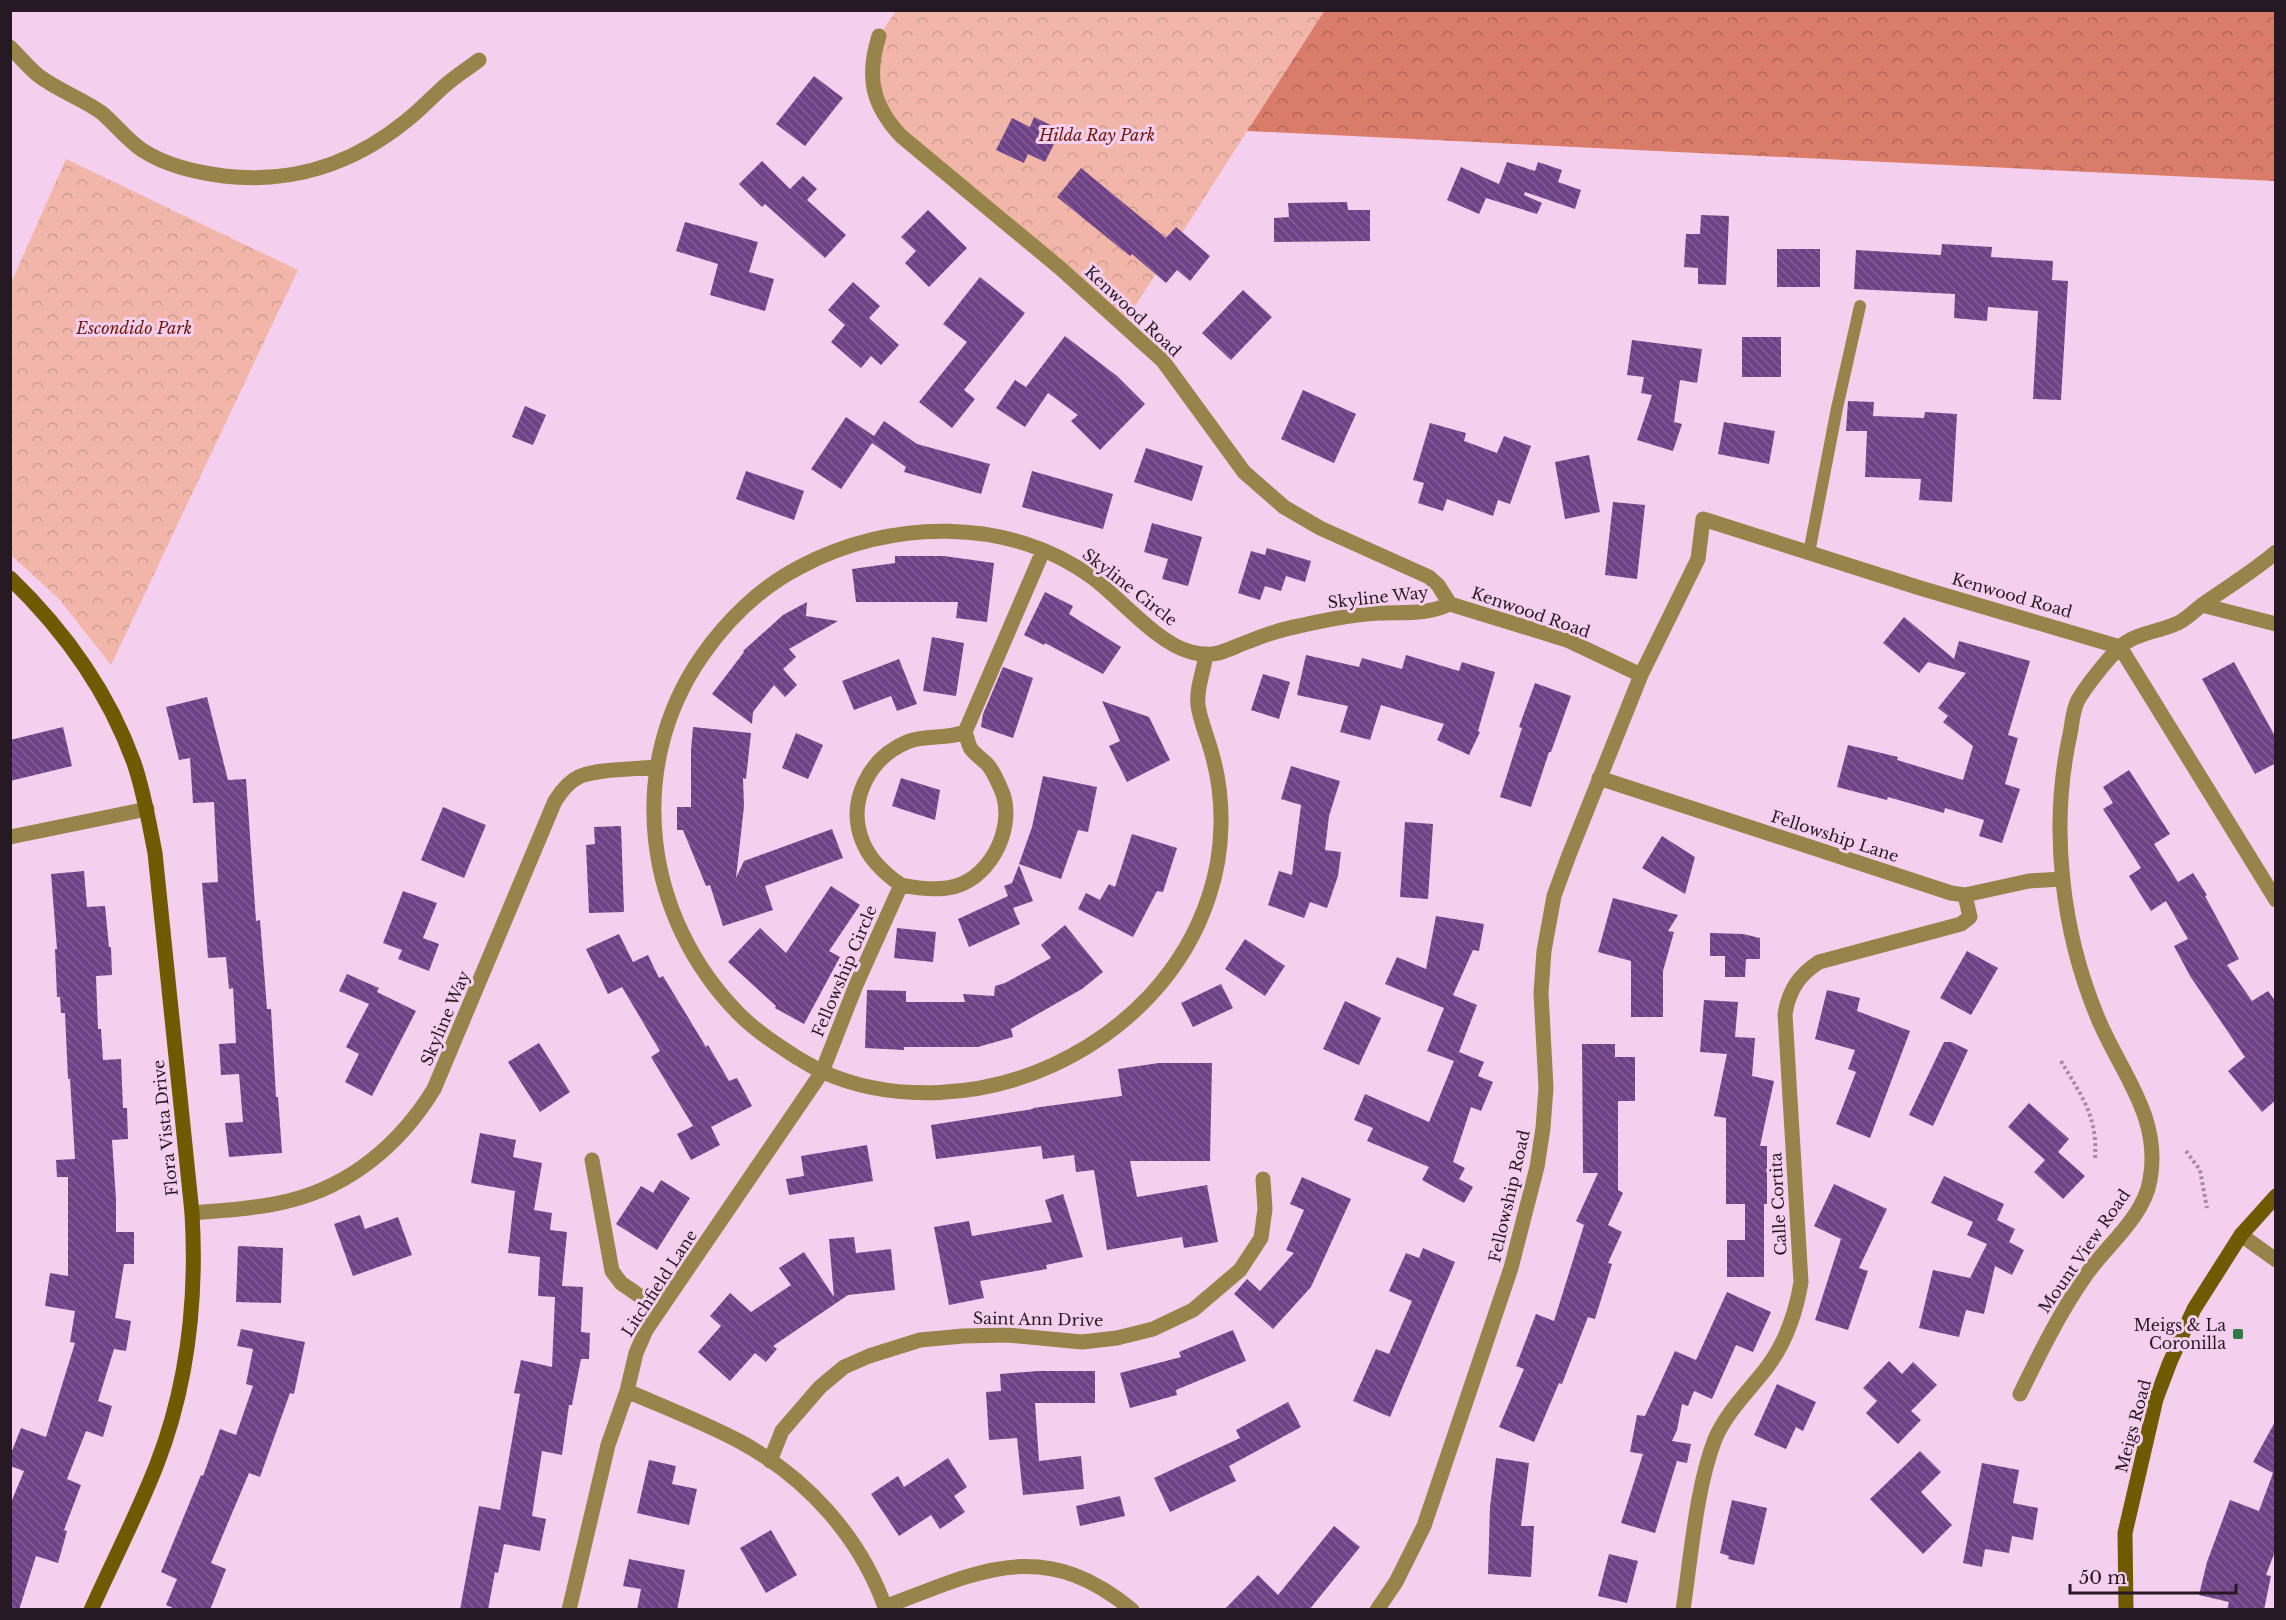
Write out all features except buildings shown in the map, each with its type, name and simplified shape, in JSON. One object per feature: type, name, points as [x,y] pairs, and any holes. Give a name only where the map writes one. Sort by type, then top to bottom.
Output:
[{"type":"street","name":"Kenwood Road","points":[[879,36],[873,53],[871,78],[873,90],[877,102],[901,136],[1060,268],[1163,361],[1244,472],[1284,507],[1320,528],[1429,577],[1438,585],[1450,604],[1531,627],[1567,640],[1641,675],[1698,559],[1703,519],[1809,554],[2120,647]]},
{"type":"street","points":[[10,47],[39,76],[101,113],[142,150],[168,164],[200,173],[237,177],[278,177],[303,173],[335,162],[376,142],[404,123],[430,102],[439,91],[479,60]]},
{"type":"street","name":"Skyline Circle","points":[[909,532],[968,532],[1008,539],[1074,565],[1097,581],[1159,635],[1183,650],[1206,654],[1197,697],[1198,709],[1214,760],[1221,800],[1217,867],[1210,893],[1196,931],[1184,954],[1164,981],[1143,1004],[1110,1032],[1074,1055],[1036,1073],[995,1085],[953,1091],[921,1092],[879,1088],[822,1072],[771,1041],[740,1016],[711,983],[687,946],[674,919],[655,847],[653,803],[657,767],[672,710],[688,675],[729,621],[762,591],[795,569],[827,553],[865,540],[909,532]]},
{"type":"street","points":[[965,732],[954,736],[930,737],[906,742],[877,762],[864,782],[857,817],[862,841],[874,861],[901,885],[915,888],[948,888],[959,884],[970,879],[988,864],[1000,843],[1005,820],[1004,797],[994,775],[970,748],[965,732],[1043,551]]},
{"type":"street","points":[[2276,552],[2255,570],[2179,622],[2147,633],[2120,647],[2276,900]]},
{"type":"street","name":"Flora Vista Drive","points":[[10,578],[40,607],[70,643],[95,681],[117,722],[135,765],[147,809],[156,861],[192,1212],[194,1247],[192,1307],[188,1347],[175,1406],[157,1464],[91,1610]]},
{"type":"street","name":"Skyline Way","points":[[1206,654],[1219,654],[1290,627],[1323,620],[1379,613],[1425,613],[1450,604]]},
{"type":"street","points":[[2202,605],[2276,624]]},
{"type":"street","name":"Mount View Road","points":[[2020,1394],[2061,1312],[2088,1272],[2127,1226],[2143,1200],[2150,1181],[2152,1152],[2148,1122],[2141,1103],[2096,1014],[2076,953],[2063,879],[2061,804],[2066,752],[2077,702],[2120,647]]},
{"type":"street","name":"Fellowship Road","points":[[1377,1610],[1396,1582],[1424,1526],[1511,1268],[1537,1167],[1543,1128],[1546,1088],[1541,993],[1544,951],[1554,896],[1641,675]]},
{"type":"street","name":"Skyline Way","points":[[192,1212],[253,1208],[290,1201],[325,1189],[378,1156],[396,1139],[421,1111],[434,1089],[555,801],[562,790],[582,774],[657,767]]},
{"type":"street","name":"Fellowship Lane","points":[[1599,778],[1951,893],[1965,895],[2029,880],[2063,879]]},
{"type":"street","points":[[10,837],[147,809]]},
{"type":"street","name":"Fellowship Circle","points":[[822,1072],[856,985],[901,885]]},
{"type":"street","name":"Calle Cortita","points":[[1683,1610],[1705,1470],[1715,1439],[1726,1419],[1778,1352],[1796,1312],[1801,1282],[1785,1014],[1792,989],[1808,969],[1819,962],[1961,924],[1970,917],[1965,895]]},
{"type":"street","name":"Litchfield Lane","points":[[569,1610],[608,1445],[627,1391],[636,1353],[646,1330],[822,1072]]},
{"type":"street","points":[[592,1160],[612,1271],[621,1283],[660,1310]]},
{"type":"street","name":"Saint Ann Drive","points":[[770,1461],[782,1431],[820,1387],[844,1367],[869,1356],[920,1340],[963,1336],[1007,1335],[1082,1341],[1117,1338],[1153,1329],[1193,1310],[1240,1270],[1261,1238],[1265,1209],[1263,1179]]},
{"type":"street","name":"Meigs Road","points":[[2126,1610],[2125,1533],[2156,1399],[2194,1309],[2241,1235],[2276,1196]]},
{"type":"street","points":[[2241,1235],[2276,1260]]},
{"type":"street","points":[[627,1391],[739,1441],[770,1461],[816,1498],[840,1525],[863,1560],[885,1608],[970,1575],[990,1569],[1021,1565],[1052,1568],[1077,1575],[1100,1586],[1132,1610]]},
{"type":"lane","points":[[1809,554],[1837,408],[1860,306]]},
{"type":"path","points":[[2061,1061],[2090,1112],[2096,1139],[2095,1158]]},
{"type":"path","points":[[2186,1151],[2200,1170],[2207,1208]]},
{"type":"green space","name":"Hilda Ray Park","points":[[896,11],[1324,11],[1123,325],[901,136],[877,102],[879,36]]},
{"type":"green space","points":[[1324,11],[2275,11],[2275,181],[1247,131]]},
{"type":"green space","name":"Escondido Park","points":[[66,159],[298,270],[111,665],[59,599],[11,555],[11,283]]},
{"type":"place","name":"Meigs & La Coronilla","points":[[2238,1334]]}]
